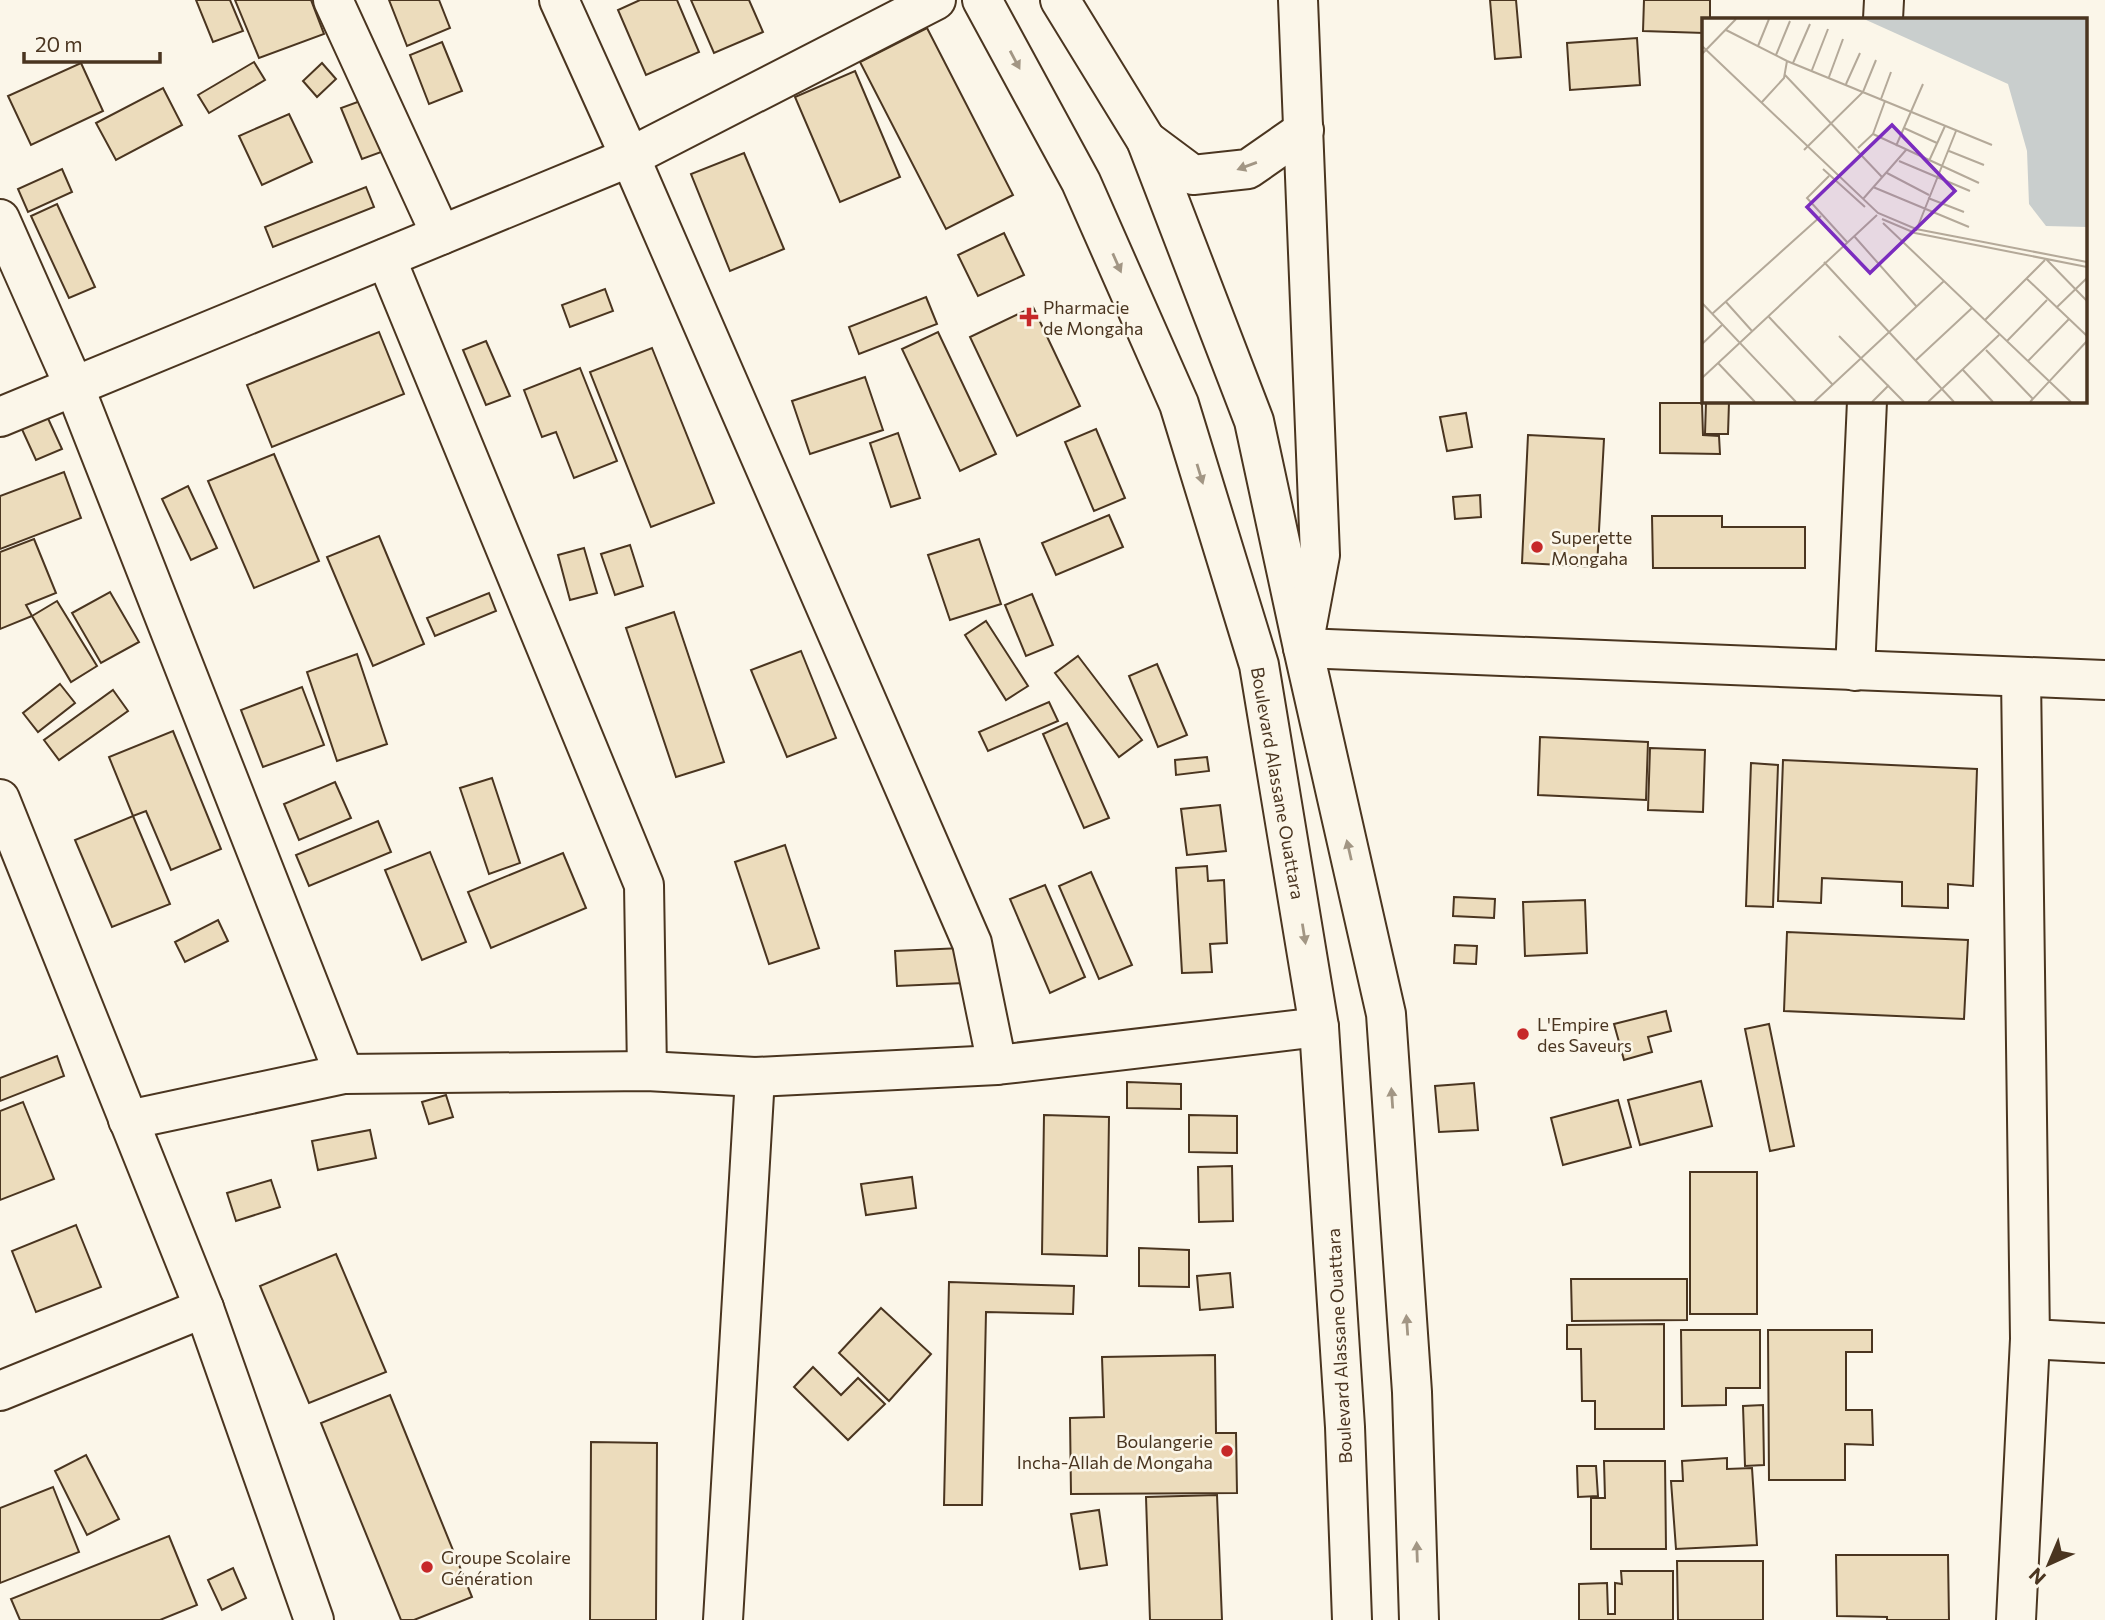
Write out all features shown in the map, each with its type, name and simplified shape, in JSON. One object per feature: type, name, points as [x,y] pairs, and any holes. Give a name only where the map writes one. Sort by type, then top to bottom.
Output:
[{"type":"street","points":[[333,0],[441,235]]},
{"type":"street","points":[[559,0],[972,943],[997,1065]]},
{"type":"street","points":[[0,417],[630,157],[936,0]]},
{"type":"street","name":"Boulevard Alassane Ouattara","points":[[982,0],[1081,182],[1179,404],[1259,665],[1319,1027],[1345,1427],[1352,1620]]},
{"type":"street","points":[[1060,0],[1146,140],[1254,421],[1386,1014],[1412,1392],[1419,1620]]},
{"type":"street","points":[[1298,0],[1320,555],[1303,648]]},
{"type":"street","points":[[1883,18],[1884,0]]},
{"type":"street","points":[[1146,140],[1193,175],[1248,169],[1304,130]]},
{"type":"street","points":[[0,219],[74,386],[344,1074]]},
{"type":"street","points":[[386,258],[644,885],[647,1071]]},
{"type":"street","points":[[1855,671],[1867,402]]},
{"type":"street","points":[[1259,665],[1303,648],[2105,680]]},
{"type":"street","points":[[2016,1620],[2030,1339],[2021,677]]},
{"type":"street","points":[[0,799],[204,1308],[314,1620]]},
{"type":"street","points":[[128,1120],[344,1074],[647,1071],[755,1077],[997,1065],[1319,1027]]},
{"type":"street","points":[[723,1620],[755,1077]]},
{"type":"street","points":[[0,1391],[204,1308]]},
{"type":"street","points":[[2030,1339],[2105,1343]]},
{"type":"building","points":[[196,0],[230,0],[243,31],[213,42]]},
{"type":"building","points":[[235,0],[311,0],[324,34],[259,58]]},
{"type":"building","points":[[389,0],[439,0],[450,28],[407,46]]},
{"type":"building","points":[[640,0],[677,0],[699,52],[646,75],[618,10]]},
{"type":"building","points":[[691,0],[749,0],[763,32],[714,53]]},
{"type":"building","points":[[1490,0],[1516,0],[1521,57],[1495,59]]},
{"type":"building","points":[[1644,0],[1710,0],[1710,18],[1702,18],[1702,33],[1643,31]]},
{"type":"building","points":[[927,28],[1013,195],[946,229],[860,62]]},
{"type":"building","points":[[1637,38],[1640,85],[1570,90],[1567,43]]},
{"type":"building","points":[[442,42],[462,91],[429,104],[410,55]]},
{"type":"building","points":[[254,62],[265,80],[209,113],[198,95]]},
{"type":"building","points":[[81,63],[103,111],[31,145],[8,96]]},
{"type":"building","points":[[322,63],[336,79],[317,97],[303,81]]},
{"type":"building","points":[[855,71],[900,177],[840,202],[795,97]]},
{"type":"building","points":[[163,88],[182,125],[116,160],[96,123]]},
{"type":"building","points":[[363,100],[384,151],[362,159],[341,108]]},
{"type":"building","points":[[289,114],[312,162],[262,185],[239,136]]},
{"type":"building","points":[[744,153],[784,249],[730,271],[691,174]]},
{"type":"building","points":[[62,169],[72,192],[28,212],[18,189]]},
{"type":"building","points":[[366,187],[374,207],[273,247],[265,227]]},
{"type":"building","points":[[57,204],[95,287],[69,298],[31,216]]},
{"type":"building","points":[[1004,233],[1024,275],[978,296],[958,255]]},
{"type":"building","points":[[605,289],[613,311],[570,327],[562,305]]},
{"type":"building","points":[[926,297],[937,324],[859,354],[849,327]]},
{"type":"building","points":[[1033,307],[1080,406],[1017,436],[970,337]]},
{"type":"building","points":[[379,332],[404,394],[272,447],[247,385]]},
{"type":"building","points":[[938,332],[996,454],[960,471],[902,349]]},
{"type":"building","points":[[486,341],[510,396],[486,405],[463,350]]},
{"type":"building","points":[[652,348],[714,503],[651,527],[590,372]]},
{"type":"building","points":[[580,368],[617,461],[574,478],[556,432],[542,437],[524,390]]},
{"type":"building","points":[[865,377],[883,430],[810,454],[792,401]]},
{"type":"building","points":[[1706,402],[1729,402],[1728,434],[1705,434]]},
{"type":"building","points":[[1660,403],[1702,403],[1703,435],[1719,436],[1720,454],[1660,453]]},
{"type":"building","points":[[1466,413],[1472,447],[1447,451],[1440,417]]},
{"type":"building","points":[[46,414],[62,449],[36,460],[20,425]]},
{"type":"building","points":[[1096,429],[1125,498],[1094,511],[1065,442]]},
{"type":"building","points":[[898,433],[920,498],[891,507],[870,443]]},
{"type":"building","points":[[1528,435],[1604,439],[1597,567],[1522,563]]},
{"type":"building","points":[[274,454],[319,561],[254,588],[208,481]]},
{"type":"building","points":[[64,472],[81,518],[0,549],[0,496]]},
{"type":"building","points":[[188,486],[217,548],[191,560],[162,499]]},
{"type":"building","points":[[1480,495],[1481,517],[1455,519],[1453,497]]},
{"type":"building","points":[[1109,515],[1123,547],[1056,575],[1042,543]]},
{"type":"building","points":[[1652,516],[1722,516],[1722,527],[1805,527],[1805,568],[1653,568]]},
{"type":"building","points":[[379,536],[424,644],[373,666],[327,557]]},
{"type":"building","points":[[34,539],[56,593],[26,605],[32,616],[0,629],[0,552]]},
{"type":"building","points":[[979,539],[1001,604],[950,620],[928,555]]},
{"type":"building","points":[[630,545],[643,586],[615,595],[601,554]]},
{"type":"building","points":[[584,548],[597,593],[570,600],[558,555]]},
{"type":"building","points":[[110,592],[139,642],[101,663],[72,613]]},
{"type":"building","points":[[489,593],[496,611],[435,636],[427,618]]},
{"type":"building","points":[[1032,594],[1053,645],[1026,656],[1005,605]]},
{"type":"building","points":[[57,601],[97,666],[71,682],[32,616]]},
{"type":"building","points":[[674,612],[724,762],[676,777],[626,628]]},
{"type":"building","points":[[986,621],[1028,686],[1006,700],[965,635]]},
{"type":"building","points":[[801,651],[836,738],[787,757],[751,670]]},
{"type":"building","points":[[357,654],[387,744],[337,761],[307,672]]},
{"type":"building","points":[[1078,656],[1142,740],[1119,757],[1055,673]]},
{"type":"building","points":[[1157,664],[1187,735],[1158,747],[1129,676]]},
{"type":"building","points":[[60,684],[75,703],[38,732],[23,713]]},
{"type":"building","points":[[302,687],[324,745],[263,767],[241,710]]},
{"type":"building","points":[[113,690],[128,711],[59,760],[44,740]]},
{"type":"building","points":[[1049,702],[1058,721],[988,751],[979,732]]},
{"type":"building","points":[[1067,723],[1109,818],[1084,828],[1043,734]]},
{"type":"building","points":[[173,731],[221,849],[171,870],[146,811],[133,816],[109,757]]},
{"type":"building","points":[[1540,737],[1648,742],[1646,800],[1538,795]]},
{"type":"building","points":[[1650,748],[1705,750],[1703,812],[1648,810]]},
{"type":"building","points":[[1207,757],[1209,771],[1176,775],[1175,760]]},
{"type":"building","points":[[1783,760],[1977,769],[1973,886],[1948,884],[1948,908],[1902,906],[1902,882],[1822,878],[1821,903],[1778,901]]},
{"type":"building","points":[[1751,763],[1778,765],[1773,907],[1746,906]]},
{"type":"building","points":[[492,778],[520,863],[489,874],[460,788]]},
{"type":"building","points":[[335,782],[351,818],[299,840],[284,804]]},
{"type":"building","points":[[1220,805],[1226,851],[1187,855],[1181,809]]},
{"type":"building","points":[[133,816],[170,904],[112,927],[75,840]]},
{"type":"building","points":[[378,821],[391,852],[309,886],[296,855]]},
{"type":"building","points":[[785,845],[819,948],[769,964],[735,862]]},
{"type":"building","points":[[430,852],[466,942],[422,960],[385,870]]},
{"type":"building","points":[[563,853],[586,908],[491,948],[468,892]]},
{"type":"building","points":[[1207,866],[1208,881],[1224,880],[1227,943],[1210,944],[1212,972],[1182,973],[1176,868]]},
{"type":"building","points":[[1091,872],[1132,965],[1099,979],[1059,886]]},
{"type":"building","points":[[1045,885],[1085,977],[1050,993],[1010,899]]},
{"type":"building","points":[[1454,897],[1495,899],[1494,918],[1453,916]]},
{"type":"building","points":[[1585,900],[1587,953],[1525,956],[1523,902]]},
{"type":"building","points":[[218,920],[228,941],[185,962],[175,942]]},
{"type":"building","points":[[1787,932],[1968,940],[1964,1019],[1784,1011]]},
{"type":"building","points":[[1455,945],[1477,946],[1476,964],[1454,963]]},
{"type":"building","points":[[962,948],[964,983],[897,986],[895,951]]},
{"type":"building","points":[[1666,1011],[1671,1031],[1648,1037],[1652,1052],[1624,1060],[1614,1024]]},
{"type":"building","points":[[1769,1024],[1794,1146],[1770,1151],[1745,1029]]},
{"type":"building","points":[[57,1056],[64,1076],[0,1101],[0,1078]]},
{"type":"building","points":[[1701,1081],[1712,1126],[1640,1145],[1628,1100]]},
{"type":"building","points":[[1127,1082],[1181,1084],[1181,1109],[1127,1108]]},
{"type":"building","points":[[1474,1083],[1478,1130],[1439,1132],[1435,1086]]},
{"type":"building","points":[[446,1095],[453,1117],[429,1124],[422,1102]]},
{"type":"building","points":[[1618,1100],[1631,1147],[1563,1165],[1551,1118]]},
{"type":"building","points":[[23,1102],[54,1179],[0,1200],[0,1111]]},
{"type":"building","points":[[1044,1115],[1109,1117],[1107,1256],[1042,1254]]},
{"type":"building","points":[[1189,1115],[1237,1116],[1237,1153],[1189,1152]]},
{"type":"building","points":[[370,1130],[376,1158],[318,1170],[312,1141]]},
{"type":"building","points":[[1232,1166],[1233,1221],[1199,1222],[1198,1167]]},
{"type":"building","points":[[1690,1172],[1757,1172],[1757,1314],[1690,1314]]},
{"type":"building","points":[[912,1177],[916,1208],[866,1215],[861,1184]]},
{"type":"building","points":[[271,1180],[280,1207],[236,1221],[227,1193]]},
{"type":"building","points":[[76,1225],[101,1287],[36,1312],[12,1251]]},
{"type":"building","points":[[1139,1248],[1189,1250],[1189,1287],[1139,1286]]},
{"type":"building","points":[[336,1254],[386,1372],[309,1403],[260,1286]]},
{"type":"building","points":[[1230,1273],[1233,1307],[1200,1310],[1197,1276]]},
{"type":"building","points":[[1571,1279],[1687,1279],[1687,1320],[1572,1321]]},
{"type":"building","points":[[949,1282],[1074,1286],[1073,1314],[986,1312],[982,1505],[944,1505]]},
{"type":"building","points":[[881,1308],[931,1354],[889,1401],[839,1353]]},
{"type":"building","points":[[1664,1324],[1664,1429],[1595,1429],[1595,1401],[1582,1401],[1581,1349],[1567,1349],[1567,1325]]},
{"type":"building","points":[[1681,1330],[1760,1330],[1760,1388],[1726,1388],[1726,1405],[1682,1406]]},
{"type":"building","points":[[1768,1330],[1872,1330],[1872,1352],[1846,1352],[1846,1410],[1872,1410],[1873,1445],[1845,1444],[1845,1480],[1769,1480]]},
{"type":"building","points":[[1215,1355],[1216,1433],[1236,1433],[1237,1493],[1071,1494],[1070,1418],[1104,1417],[1102,1357]]},
{"type":"building","points":[[813,1367],[841,1395],[858,1378],[885,1404],[848,1440],[794,1387]]},
{"type":"building","points":[[390,1395],[472,1597],[414,1620],[401,1620],[321,1423]]},
{"type":"building","points":[[1763,1405],[1764,1465],[1745,1466],[1743,1406]]},
{"type":"building","points":[[591,1442],[657,1443],[656,1620],[590,1620]]},
{"type":"building","points":[[86,1455],[119,1519],[87,1535],[55,1471]]},
{"type":"building","points":[[1727,1458],[1727,1469],[1752,1468],[1757,1545],[1676,1549],[1671,1481],[1683,1481],[1682,1461]]},
{"type":"building","points":[[1604,1461],[1665,1461],[1666,1549],[1591,1549],[1591,1498],[1605,1498]]},
{"type":"building","points":[[1577,1466],[1596,1466],[1598,1496],[1578,1497]]},
{"type":"building","points":[[53,1487],[79,1552],[0,1583],[0,1508]]},
{"type":"building","points":[[1217,1495],[1222,1620],[1150,1620],[1146,1497]]},
{"type":"building","points":[[1099,1510],[1107,1565],[1080,1569],[1071,1514]]},
{"type":"building","points":[[169,1536],[197,1605],[160,1620],[20,1620],[11,1599]]},
{"type":"building","points":[[1836,1555],[1948,1555],[1949,1620],[1887,1620],[1887,1617],[1837,1616]]},
{"type":"building","points":[[1677,1561],[1763,1561],[1763,1620],[1678,1620]]},
{"type":"building","points":[[233,1568],[246,1598],[222,1610],[208,1580]]},
{"type":"building","points":[[1621,1571],[1673,1571],[1673,1620],[1579,1620],[1579,1584],[1607,1583],[1608,1614],[1615,1614],[1615,1583],[1622,1584]]},
{"type":"place","name":"Pharmacie de Mongaha","points":[[1029,317]]},
{"type":"place","name":"Superette Mongaha","points":[[1537,547]]},
{"type":"place","name":"L'Empire des Saveurs","points":[[1523,1034]]},
{"type":"place","name":"Boulangerie Incha-Allah de Mongaha","points":[[1227,1451]]},
{"type":"place","name":"Groupe Scolaire Génération","points":[[427,1567]]}]
